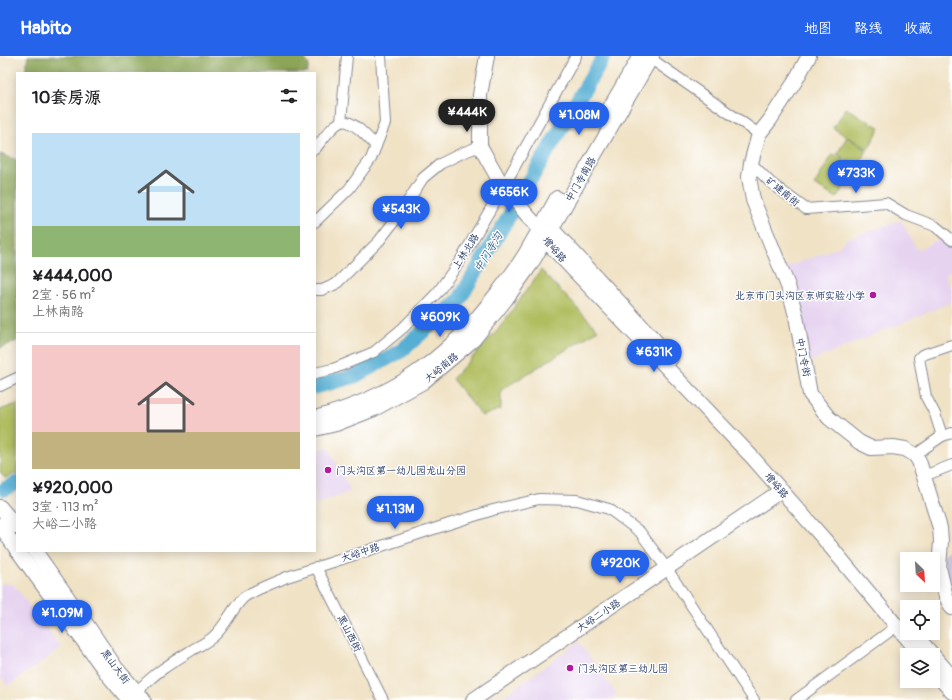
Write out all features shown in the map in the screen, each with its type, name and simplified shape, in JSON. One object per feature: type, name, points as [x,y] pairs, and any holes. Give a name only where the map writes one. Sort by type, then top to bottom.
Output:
[{"type":"street","points":[[341,122],[347,56]]},
{"type":"street","points":[[316,221],[353,184],[371,159],[385,123],[381,56]]},
{"type":"street","points":[[487,56],[480,95],[480,146],[508,191],[527,215],[545,232]]},
{"type":"street","name":"上林北路","points":[[316,373],[333,369],[374,352],[403,328],[438,292],[508,191],[576,56]]},
{"type":"street","name":"中门寺街","points":[[809,56],[794,83],[759,134],[751,163],[749,177],[753,200],[788,286],[796,316],[810,394],[828,418],[859,442],[871,448],[893,447],[906,449],[916,455]]},
{"type":"street","points":[[647,57],[759,134]]},
{"type":"street","name":"中门寺南路","points":[[545,232],[647,57]]},
{"type":"street","points":[[316,148],[328,133],[341,122],[346,122],[360,128],[376,146]]},
{"type":"street","points":[[316,290],[322,290],[336,284],[379,242],[423,178],[440,164],[480,146]]},
{"type":"street","name":"矿建南街","points":[[751,163],[772,183],[806,209],[886,203],[906,215],[935,226],[952,240]]},
{"type":"street","name":"大峪南路","points":[[316,418],[339,411],[381,394],[413,376],[436,359],[473,324],[500,290],[527,252],[545,232]]},
{"type":"street","name":"大峪南路","points":[[316,429],[336,424],[374,409],[423,382],[442,367],[473,340],[506,299],[530,264],[545,232]]},
{"type":"street","name":"增峪路","points":[[545,232],[782,490],[900,623]]},
{"type":"street","name":"增峪路","points":[[545,232],[789,485],[900,623]]},
{"type":"street","points":[[942,436],[935,414],[926,397],[918,358],[922,355],[952,345]]},
{"type":"street","points":[[0,386],[16,378]]},
{"type":"street","points":[[952,433],[942,436],[916,455],[940,528],[941,541],[939,568],[946,597],[952,608]]},
{"type":"street","points":[[924,476],[952,465]]},
{"type":"street","name":"大峪二小路","points":[[473,700],[782,490]]},
{"type":"street","name":"大峪中路","points":[[132,698],[150,678],[160,670],[213,637],[245,597],[287,576],[493,510],[539,499],[577,500],[609,509],[640,532],[667,568],[678,588],[754,700]]},
{"type":"street","name":"黑山大街","points":[[0,507],[8,524],[12,545]]},
{"type":"street","name":"黑山大街","points":[[17,552],[108,675],[132,698]]},
{"type":"street","name":"黑山大街","points":[[37,552],[116,668],[132,698]]},
{"type":"street","name":"黑山西街","points":[[316,567],[383,700]]},
{"type":"street","points":[[796,700],[900,626]]},
{"type":"street","points":[[920,640],[952,677]]},
{"type":"street","points":[[940,678],[952,692]]},
{"type":"shaded area","name":"北京市门头沟区京师实验小学","points":[[901,220],[917,250],[940,239],[952,251],[952,270],[945,275],[952,289],[952,302],[811,361],[787,267],[839,247],[846,239]]},
{"type":"shaded area","name":"门头沟区第一幼儿园龙山分园","points":[[328,447],[351,491],[316,505],[316,450]]},
{"type":"shaded area","points":[[952,548],[952,596],[942,555]]},
{"type":"shaded area","points":[[0,584],[13,584],[62,648],[8,686],[0,676]]},
{"type":"shaded area","name":"门头沟区第三幼儿园","points":[[579,642],[617,695],[608,700],[498,700]]},
{"type":"green space","points":[[28,56],[303,56],[309,65],[307,72],[26,72]]},
{"type":"green space","points":[[846,108],[880,128],[868,149],[833,128]]},
{"type":"green space","points":[[847,137],[867,150],[857,166],[837,154]]},
{"type":"green space","points":[[0,154],[16,160],[16,341],[0,348]]},
{"type":"green space","points":[[833,154],[856,167],[837,198],[814,185]]},
{"type":"green space","points":[[541,270],[598,330],[501,390],[501,409],[482,416],[452,379],[497,331]]},
{"type":"green space","points":[[16,404],[16,473],[5,478],[0,472],[0,410]]},
{"type":"waterway","name":"中门寺沟","points":[[316,387],[355,376],[401,351],[459,300],[604,56]]},
{"type":"waterway","name":"中门寺沟","points":[[5,489],[16,484]]},
{"type":"place","name":"北京市门头沟区京师实验小学","points":[[873,295]]},
{"type":"place","name":"门头沟区第一幼儿园龙山分园","points":[[328,470]]},
{"type":"place","name":"门头沟区第三幼儿园","points":[[570,668]]}]
